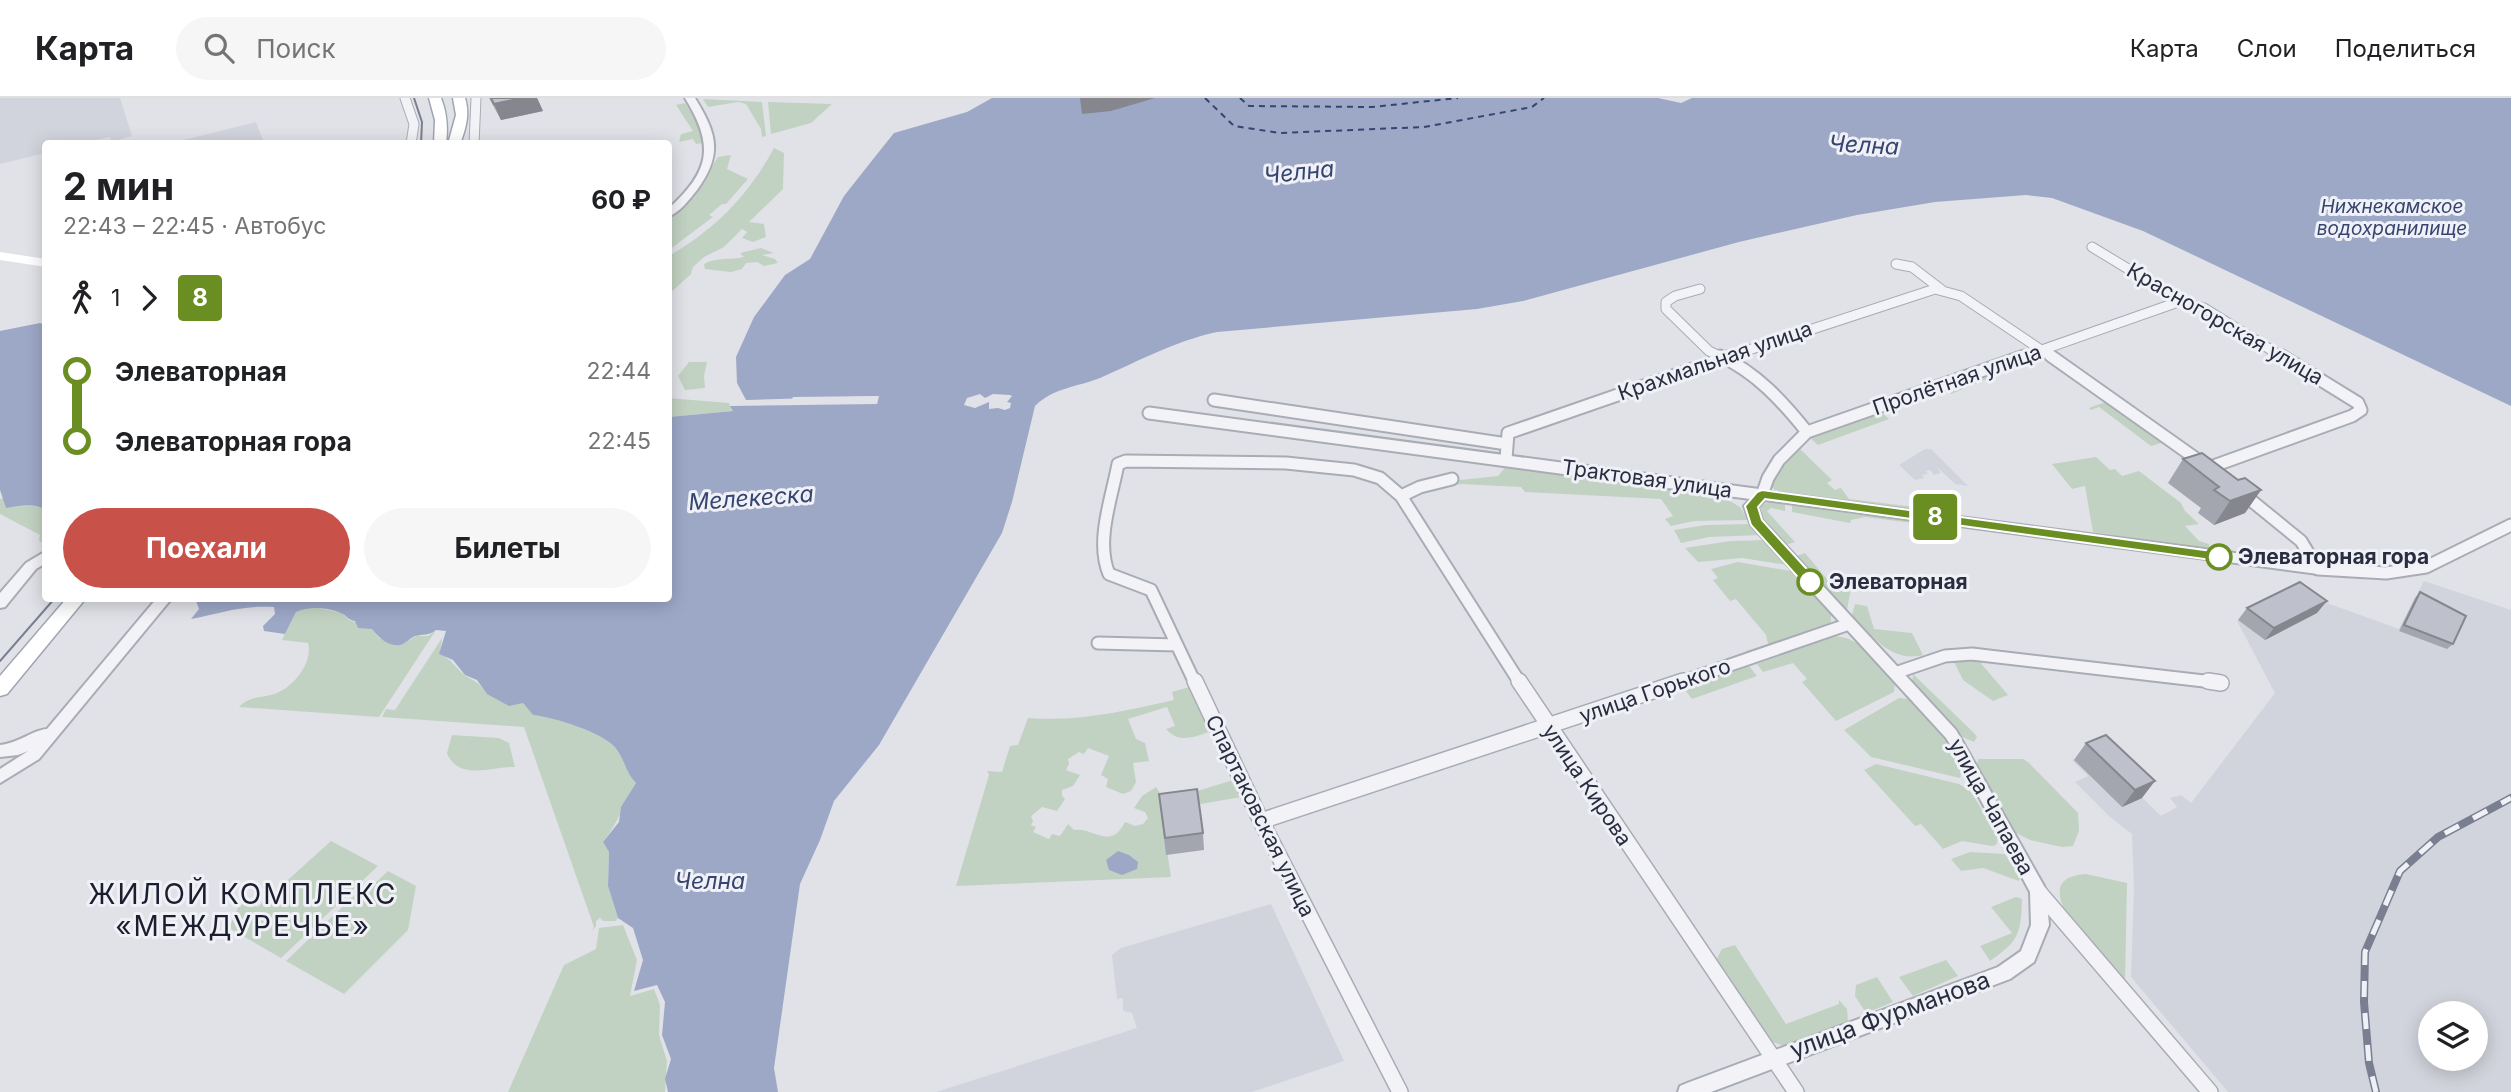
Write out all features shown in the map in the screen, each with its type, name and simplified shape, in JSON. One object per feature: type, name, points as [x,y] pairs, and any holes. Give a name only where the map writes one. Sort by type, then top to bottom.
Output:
[{"type":"main road","points":[[435,98],[442,123],[440,140]]},
{"type":"main road","points":[[457,140],[462,106],[459,98]]},
{"type":"main road","points":[[0,256],[42,262]]},
{"type":"main road","points":[[0,673],[62,602]]},
{"type":"main road","points":[[0,689],[75,602]]},
{"type":"street","points":[[405,98],[414,124],[412,140]]},
{"type":"street","points":[[474,140],[476,98]]},
{"type":"street","points":[[672,210],[692,189],[706,170],[712,156],[711,140],[691,98]]},
{"type":"street","points":[[458,140],[475,113]]},
{"type":"street","name":"Красногорская улица","points":[[2043,351],[2213,471],[2352,416],[2361,410],[2358,403],[2204,308],[2180,301],[2092,247]]},
{"type":"street","points":[[1896,264],[1912,267],[1945,291],[1961,296],[2003,322],[2043,351]]},
{"type":"street","points":[[1700,289],[1671,298],[1664,305],[1702,345],[1735,363],[1758,380],[1789,409],[1807,432]]},
{"type":"street","name":"Крахмальная улица","points":[[1507,444],[1508,433],[1920,292],[1945,291]]},
{"type":"street","name":"Пролётная улица","points":[[1762,495],[1763,485],[1784,456],[1807,432],[2180,301]]},
{"type":"street","points":[[1214,400],[1507,444],[1506,459]]},
{"type":"street","name":"Трактовая улица","points":[[1149,413],[2318,569],[2410,572],[2426,568],[2511,525]]},
{"type":"street","name":"улица Кирова","points":[[1103,563],[1118,464],[1126,461],[1286,463],[1354,470],[1380,478],[1401,496],[1548,728],[1796,1092]]},
{"type":"street","points":[[1401,496],[1420,487],[1452,479]]},
{"type":"street","points":[[2230,484],[2294,535],[2308,550],[2318,569]]},
{"type":"street","name":"улица Чапаева","points":[[1762,495],[1751,506],[1756,522],[1951,734],[2038,891],[2210,1092]]},
{"type":"street","points":[[0,603],[31,566],[42,559]]},
{"type":"street","name":"Спартаковская улица","points":[[1103,563],[1110,574],[1151,590],[1261,821],[1400,1092]]},
{"type":"street","points":[[0,778],[33,755],[162,602]]},
{"type":"street","name":"улица Горького","points":[[1261,821],[1548,728],[1849,624]]},
{"type":"street","points":[[1098,643],[1177,645]]},
{"type":"street","points":[[1895,673],[1945,656],[1972,654],[2221,683]]},
{"type":"street","points":[[0,751],[29,745],[62,719]]},
{"type":"street","name":"улица Фурманова","points":[[1687,1092],[2004,972],[2028,956],[2040,925],[2038,891]]},
{"type":"shaded area","points":[[0,98],[120,98],[132,136],[118,140],[111,140],[110,137],[96,140],[42,140],[42,154],[0,164]]},
{"type":"shaded area","points":[[256,122],[263,140],[183,140]]},
{"type":"shaded area","points":[[1925,449],[1931,449],[1968,486],[1955,484],[1937,467],[1941,473],[1934,475],[1930,470],[1926,471],[1928,474],[1922,475],[1924,478],[1915,480],[1899,465]]},
{"type":"shaded area","points":[[2424,581],[2511,610],[2511,1092],[2228,1092],[2131,977],[2134,888],[2132,834],[2110,817],[2075,782],[2088,776],[2072,760],[2093,750],[2161,816],[2177,807],[2170,798],[2181,795],[2191,803],[2275,693],[2237,621],[2262,608],[2316,599],[2399,629]]},
{"type":"shaded area","points":[[1271,904],[1344,1061],[1252,1092],[936,1092],[1137,1028],[1132,1013],[1123,1011],[1123,998],[1117,999],[1112,955],[1121,948]]},
{"type":"green space","points":[[703,99],[762,102],[766,136],[762,137],[761,129],[746,104],[738,102],[708,107]]},
{"type":"green space","points":[[768,102],[832,104],[811,123],[771,134]]},
{"type":"green space","points":[[685,103],[698,123],[704,143],[696,144],[693,139],[679,142],[681,134],[693,131],[676,105]]},
{"type":"green space","points":[[774,148],[784,153],[783,189],[749,222],[764,224],[766,237],[753,242],[742,238],[747,232],[742,229],[724,247],[704,257],[672,291],[672,254],[716,223],[764,165]]},
{"type":"green space","points":[[731,155],[727,169],[748,179],[726,204],[722,204],[709,215],[713,217],[672,248],[672,213],[695,192],[718,157]]},
{"type":"green space","points":[[761,248],[774,253],[762,255],[775,259],[778,263],[764,266],[757,262],[746,263],[742,269],[731,272],[705,269],[704,264],[708,262],[744,257],[740,253]]},
{"type":"green space","points":[[2034,357],[2049,359],[2016,367],[1951,394],[1946,389]]},
{"type":"green space","points":[[689,362],[707,362],[705,388],[685,390],[678,376]]},
{"type":"green space","points":[[672,398],[729,403],[733,411],[672,417]]},
{"type":"green space","points":[[2108,401],[2164,442],[2151,446],[2099,407],[2091,410],[2089,408]]},
{"type":"green space","points":[[1880,411],[1889,419],[1818,445],[1809,437]]},
{"type":"green space","points":[[1798,447],[1832,480],[1827,483],[1835,490],[1841,488],[1849,499],[1915,509],[1820,500],[1775,490],[1770,485]]},
{"type":"green space","points":[[2096,457],[2110,470],[2115,469],[2122,476],[2139,471],[2181,503],[2185,511],[2199,524],[2185,526],[2199,541],[2209,544],[2209,550],[2093,532],[2085,486],[2072,489],[2052,464]]},
{"type":"green space","points":[[1508,464],[1718,494],[1740,507],[1748,520],[1694,521],[1671,526],[1665,519],[1673,516],[1661,499],[1525,492],[1521,487],[1461,484],[1417,494],[1421,489],[1460,480],[1498,476]]},
{"type":"green space","points":[[4,498],[6,508],[32,505],[42,508],[42,543],[39,540],[40,535],[0,514],[0,499]]},
{"type":"green space","points":[[1772,500],[1781,500],[1785,504],[1785,511],[1771,508],[1767,511],[1795,542],[1786,545],[1763,520],[1761,506]]},
{"type":"green space","points":[[1796,502],[1924,521],[1927,529],[1921,529],[1920,524],[1865,517],[1851,520],[1850,523],[1792,512],[1792,504]]},
{"type":"green space","points":[[1751,524],[1761,535],[1709,537],[1681,543],[1674,530],[1706,525]]},
{"type":"green space","points":[[1766,540],[1787,565],[1742,558],[1698,562],[1685,548],[1731,541]]},
{"type":"green space","points":[[1805,553],[1826,578],[1847,582],[1851,589],[1847,610],[1797,556]]},
{"type":"green space","points":[[1738,562],[1791,571],[1809,594],[1812,593],[1831,613],[1831,623],[1749,653],[1746,651],[1768,644],[1766,635],[1736,599],[1730,601],[1713,580],[1718,578],[1711,569]]},
{"type":"green space","points":[[1855,604],[1867,606],[1874,629],[1912,633],[1923,655],[1901,655],[1883,646],[1852,615]]},
{"type":"green space","points":[[310,606],[342,613],[349,620],[372,629],[379,638],[401,645],[416,636],[428,636],[436,630],[379,717],[239,707],[253,698],[279,692],[291,684],[302,671],[308,657],[308,643],[282,640],[296,612]]},
{"type":"green space","points":[[1835,636],[1862,646],[1895,683],[1894,692],[1836,721],[1802,682],[1807,679],[1793,663],[1763,672],[1757,664]]},
{"type":"green space","points":[[442,638],[440,654],[487,694],[523,703],[533,715],[565,722],[591,732],[611,744],[620,754],[636,783],[603,842],[609,852],[608,886],[618,918],[616,921],[603,921],[600,918],[592,931],[594,927],[524,727],[382,717],[386,709],[395,710]]},
{"type":"green space","points":[[1974,657],[2011,664],[1979,661],[2008,695],[1993,701],[1963,680],[1954,662],[1956,659]]},
{"type":"green space","points":[[1749,666],[1757,676],[1692,699],[1685,690]]},
{"type":"green space","points":[[1913,674],[1974,733],[1977,737],[1974,742],[1958,735],[1912,682]]},
{"type":"green space","points":[[1189,687],[1211,731],[1187,738],[1171,734],[1166,729],[1175,726],[1167,707],[1128,719],[1136,739],[1145,743],[1149,761],[1133,763],[1136,782],[1131,791],[1123,794],[1106,787],[1108,779],[1101,775],[1109,756],[1088,748],[1084,754],[1079,752],[1068,759],[1066,770],[1080,775],[1073,786],[1062,790],[1065,799],[1057,811],[1042,807],[1031,816],[1031,825],[1036,827],[1033,832],[1049,839],[1052,834],[1060,836],[1068,824],[1074,830],[1108,837],[1119,831],[1125,822],[1135,826],[1143,824],[1148,818],[1145,812],[1134,808],[1142,796],[1156,787],[1165,801],[1233,780],[1241,797],[1161,811],[1171,877],[956,886],[989,775],[987,771],[1002,772],[1010,746],[1018,745],[1028,718],[1084,717],[1120,712],[1174,700],[1172,692]]},
{"type":"green space","points":[[1899,698],[1910,699],[1943,737],[1957,759],[1961,769],[1960,778],[1871,757],[1844,730]]},
{"type":"green space","points":[[452,735],[499,738],[509,743],[515,767],[468,770],[459,767],[447,753]]},
{"type":"green space","points":[[1978,759],[2023,759],[2028,762],[2078,813],[2079,831],[2073,846],[2062,847],[2030,840],[2016,833],[1977,765]]},
{"type":"green space","points":[[1876,764],[1959,784],[1971,792],[1999,837],[1996,845],[1962,841],[1943,849],[1921,824],[1915,826],[1864,770]]},
{"type":"green space","points":[[331,841],[378,866],[281,958],[229,928],[238,908],[246,900],[258,907]]},
{"type":"green space","points":[[1970,852],[2005,854],[2020,878],[2019,881],[1983,868],[1961,871],[1951,859]]},
{"type":"green space","points":[[388,871],[416,886],[408,930],[344,994],[286,961],[359,891],[372,886]]},
{"type":"green space","points":[[2086,874],[2127,883],[2125,982],[2069,918],[2061,901],[2060,888],[2063,882],[2076,875]]},
{"type":"green space","points":[[2016,897],[2022,899],[2019,929],[2013,942],[1990,961],[1980,946],[2012,933],[1991,907]]},
{"type":"green space","points":[[623,925],[637,960],[630,996],[654,989],[660,1005],[659,1035],[667,1061],[665,1092],[508,1092],[564,965],[596,949],[599,928]]},
{"type":"green space","points":[[1735,945],[1786,1024],[1839,1004],[1839,1000],[1847,1009],[1848,1021],[1784,1046],[1773,1042],[1718,963],[1717,958],[1722,949]]},
{"type":"green space","points":[[1946,960],[1958,976],[1913,996],[1899,977]]},
{"type":"green space","points":[[1877,977],[1893,1002],[1866,1013],[1855,996],[1856,985]]},
{"type":"water","points":[[992,98],[1658,98],[1681,103],[1692,98],[2511,98],[2511,406],[2143,231],[2052,198],[2026,195],[1935,202],[1857,215],[1739,242],[1523,301],[1477,309],[1217,332],[1172,346],[1100,378],[1050,395],[1035,406],[1002,533],[879,745],[834,801],[800,884],[774,1068],[778,1092],[668,1092],[665,1079],[671,1059],[662,1035],[665,1002],[657,985],[634,991],[643,960],[633,928],[618,918],[608,886],[609,852],[603,842],[619,822],[621,807],[636,783],[620,754],[611,744],[578,727],[533,715],[523,703],[509,706],[487,694],[477,680],[465,675],[453,660],[439,654],[446,631],[436,630],[396,645],[384,641],[372,629],[358,628],[355,621],[343,614],[318,608],[296,612],[285,634],[264,631],[263,626],[275,614],[274,607],[241,608],[191,619],[199,609],[196,602],[672,602],[672,417],[733,411],[730,406],[745,404],[877,404],[878,396],[746,400],[737,383],[736,357],[754,317],[785,275],[810,259],[844,196],[894,133],[967,112]],"holes":[[[980,394],[985,398],[993,394],[1012,396],[1007,402],[1011,403],[1010,408],[989,409],[989,402],[975,408],[964,405],[967,398]]]},
{"type":"water","points":[[42,324],[42,508],[31,505],[6,508],[0,490],[0,331]]},
{"type":"water","points":[[1118,851],[1138,862],[1137,869],[1122,875],[1109,870],[1106,860]]},
{"type":"pier","points":[[879,396],[877,404],[730,406],[729,403],[793,397]]},
{"type":"building","points":[[491,98],[522,98],[494,104]]},
{"type":"building","points":[[2202,453],[2238,480],[2245,478],[2261,490],[2230,501],[2214,490],[2219,487],[2183,459]]},
{"type":"building","points":[[2300,582],[2327,601],[2274,628],[2247,608]]},
{"type":"building","points":[[2420,592],[2466,616],[2453,644],[2404,625]]},
{"type":"building","points":[[2106,735],[2155,781],[2135,790],[2086,743]]},
{"type":"building","points":[[1197,789],[1203,833],[1165,838],[1159,794]]},
{"type":"ferry route","points":[[1205,98],[1234,126],[1280,133],[1424,127],[1532,107],[1544,98]]},
{"type":"ferry route","points":[[1240,98],[1249,106],[1372,107],[1458,98]]},
{"type":"tram line","points":[[414,98],[422,122],[421,140]]},
{"type":"tram line","points":[[0,661],[52,602]]},
{"type":"railway","points":[[2376,1092],[2369,1063],[2364,1002],[2365,952],[2400,871],[2438,837],[2511,798]]},
{"type":"bus line","name":"8","points":[[1810,582],[1756,522],[1751,506],[1762,495],[2219,557]]},
{"type":"place","name":"Элеваторная гора","points":[[2219,557]]},
{"type":"place","name":"Элеваторная","points":[[1810,582]]},
{"type":"district","name":"ЖИЛОЙ КОМПЛЕКС «МЕЖДУРЕЧЬЕ»","points":[[243,910]]},
{"type":"water label","name":"Челна","points":[[1864,145]]},
{"type":"water label","name":"Челна","points":[[1299,172]]},
{"type":"water label","name":"Нижнекамское водохранилище","points":[[2392,217]]},
{"type":"water label","name":"Мелекеска","points":[[751,498]]},
{"type":"water label","name":"Челна","points":[[710,881]]}]
